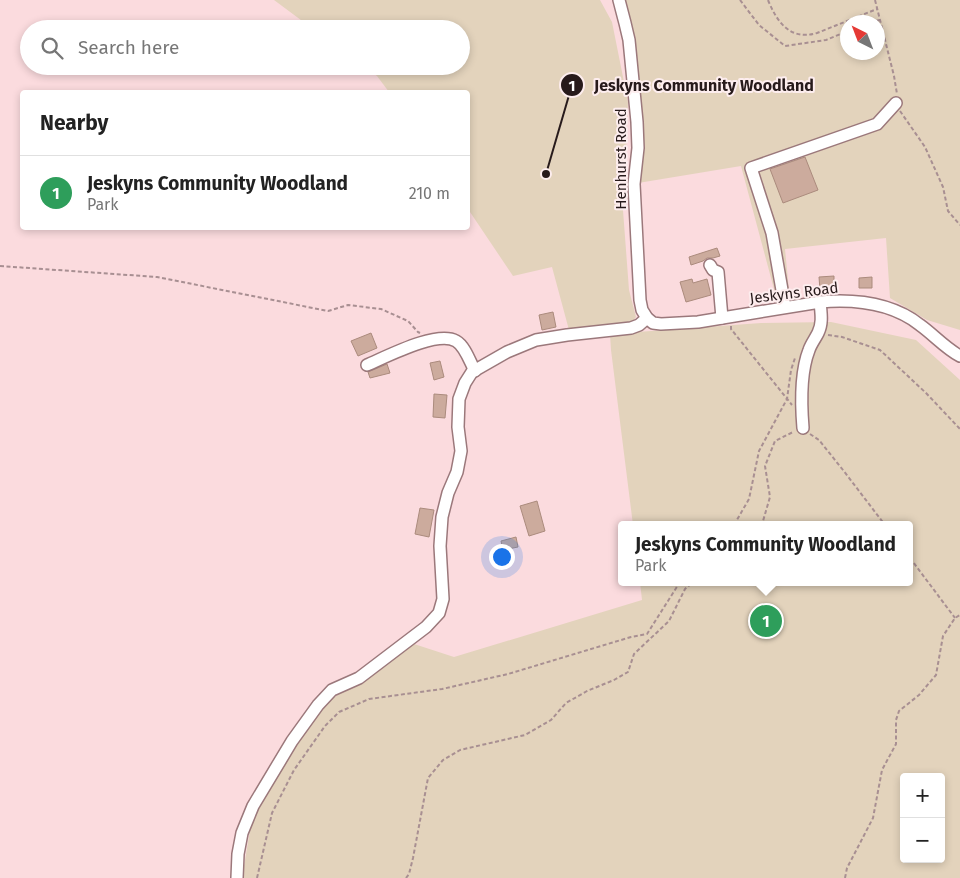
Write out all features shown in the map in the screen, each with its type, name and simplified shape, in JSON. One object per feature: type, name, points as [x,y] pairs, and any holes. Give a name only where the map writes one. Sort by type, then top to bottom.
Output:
[{"type":"street","name":"Henhurst Road","points":[[619,0],[627,30],[635,95],[638,141],[634,184],[640,300],[642,310],[647,318]]},
{"type":"street","points":[[786,307],[772,233],[751,168],[877,124],[896,102]]},
{"type":"street","points":[[710,265],[718,272],[726,317]]},
{"type":"street","name":"Jeskyns Road","points":[[647,318],[655,324],[682,324],[820,302],[859,302],[892,310],[914,320],[948,349],[960,356]]},
{"type":"street","points":[[803,428],[803,377],[809,350],[818,333],[822,319],[820,302]]},
{"type":"street","points":[[237,878],[238,854],[242,833],[252,806],[292,741],[318,705],[332,690],[359,678],[426,627],[439,614],[443,599],[440,546],[442,517],[448,493],[457,472],[461,451],[458,427],[459,399],[465,383],[472,372],[506,352],[536,340],[631,328],[639,325],[647,318]]},
{"type":"street","points":[[367,365],[421,342],[434,339],[448,339],[455,340],[460,344],[475,371]]},
{"type":"path","points":[[740,0],[759,26],[785,46],[826,40],[840,34]]},
{"type":"path","points":[[768,0],[775,17],[783,26],[802,35],[810,35],[877,9]]},
{"type":"path","points":[[875,0],[879,15]]},
{"type":"path","points":[[885,40],[897,90],[896,102],[925,147],[943,187],[948,211],[960,225]]},
{"type":"path","points":[[0,266],[157,277],[328,311],[348,305],[381,309],[408,321],[418,332],[426,333]]},
{"type":"path","points":[[726,317],[731,329],[802,416]]},
{"type":"path","points":[[818,333],[842,337],[880,350],[926,393],[960,430]]},
{"type":"path","points":[[736,521],[749,499],[759,451],[787,399],[791,370],[797,354]]},
{"type":"path","points":[[763,521],[770,497],[765,466],[775,441],[803,428],[819,440],[882,521]]},
{"type":"path","points":[[913,562],[955,618]]},
{"type":"path","points":[[257,878],[272,812],[294,770],[325,726],[339,712],[369,699],[442,689],[508,674],[647,634],[677,586]]},
{"type":"path","points":[[406,878],[409,874],[413,858],[428,778],[443,760],[460,750],[525,735],[551,720],[566,703],[628,672],[634,654],[669,621],[685,589],[688,586]]},
{"type":"path","points":[[844,878],[847,868],[872,818],[882,770],[896,744],[896,720],[899,711],[919,695],[936,675],[943,636],[955,618],[960,616]]},
{"type":"shaded area","points":[[274,0],[600,0],[612,22],[628,102],[622,197],[629,290],[636,317],[632,322],[569,330],[552,267],[513,276],[470,212],[470,90],[388,90],[376,75],[470,75],[470,20],[301,20]]},
{"type":"shaded area","points":[[623,0],[960,0],[960,330],[927,320],[890,298],[886,238],[785,249],[790,301],[778,304],[741,166],[638,183]]},
{"type":"shaded area","points":[[831,322],[916,340],[960,380],[960,878],[242,878],[252,818],[278,770],[322,706],[411,643],[454,657],[642,600],[640,586],[913,586],[913,521],[632,521],[610,334],[761,323]]},
{"type":"building","points":[[805,157],[818,190],[783,203],[770,169]]},
{"type":"building","points":[[717,248],[720,256],[707,258],[691,265],[689,257]]},
{"type":"building","points":[[834,276],[834,290],[820,290],[819,277]]},
{"type":"building","points":[[872,277],[872,288],[859,288],[859,278]]},
{"type":"building","points":[[692,279],[693,283],[707,279],[711,295],[686,302],[680,282]]},
{"type":"building","points":[[553,312],[556,327],[542,330],[539,315]]},
{"type":"building","points":[[371,333],[377,348],[358,356],[351,341]]},
{"type":"building","points":[[440,361],[444,377],[434,380],[430,363]]},
{"type":"building","points":[[387,364],[390,373],[370,378],[368,372]]},
{"type":"building","points":[[434,394],[447,395],[445,418],[433,417]]},
{"type":"building","points":[[537,501],[545,531],[529,536],[520,506]]},
{"type":"building","points":[[420,508],[434,510],[429,537],[415,534]]},
{"type":"building","points":[[516,537],[518,547],[503,550],[501,541]]},
{"type":"place","name":"Jeskyns Community Woodland","points":[[546,174]]},
{"type":"place","name":"Jeskyns Community Woodland","points":[[766,621]]}]
